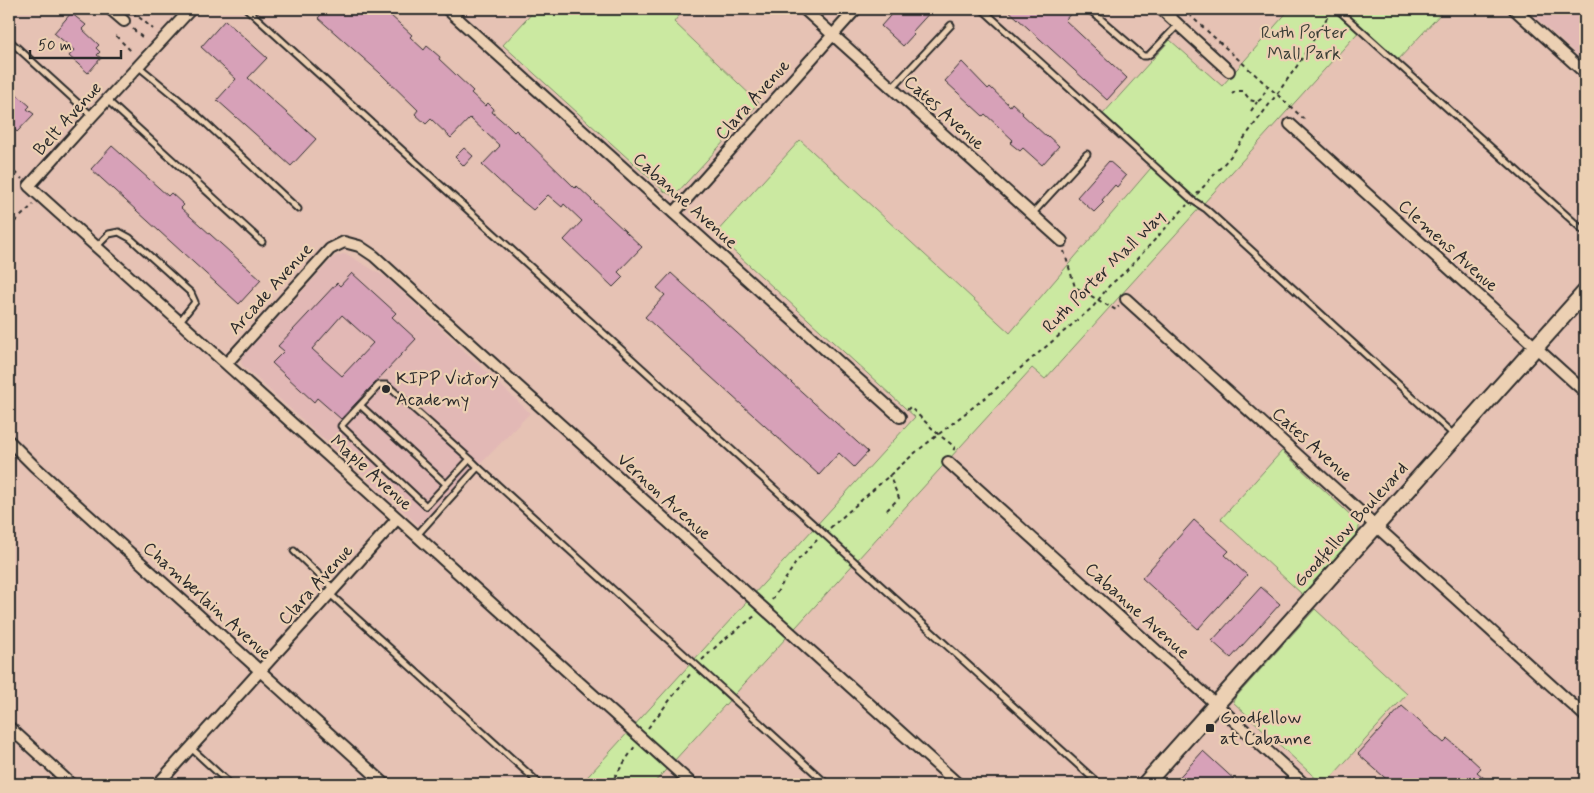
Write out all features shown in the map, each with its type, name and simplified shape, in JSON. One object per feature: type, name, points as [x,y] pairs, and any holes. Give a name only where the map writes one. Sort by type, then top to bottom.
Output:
[{"type":"main road","name":"Goodfellow Boulevard","points":[[1145,784],[1585,292]]},
{"type":"street","points":[[110,9],[124,21]]},
{"type":"street","name":"Belt Avenue","points":[[30,186],[191,9]]},
{"type":"street","name":"Cabanne Avenue","points":[[448,9],[900,417]]},
{"type":"street","name":"Cates Avenue","points":[[804,9],[1062,241]]},
{"type":"street","name":"Clara Avenue","points":[[674,213],[856,9]]},
{"type":"street","points":[[1161,9],[1229,70]]},
{"type":"street","points":[[1514,9],[1585,73]]},
{"type":"street","name":"Clemens Avenue","points":[[1290,124],[1585,392]]},
{"type":"street","name":"Maple Avenue","points":[[30,186],[692,784]]},
{"type":"street","name":"Arcade Avenue","points":[[227,363],[330,249],[344,242]]},
{"type":"street","name":"Vernon Avenue","points":[[344,242],[359,246],[374,256],[958,784]]},
{"type":"street","name":"Cates Avenue","points":[[1126,299],[1585,716]]},
{"type":"street","name":"Chamberlain Avenue","points":[[9,441],[48,479],[385,784]]},
{"type":"street","name":"Cabanne Avenue","points":[[948,462],[1304,784]]},
{"type":"street","name":"Clara Avenue","points":[[158,784],[397,519]]},
{"type":"street","points":[[9,727],[71,784]]},
{"type":"lane","points":[[247,9],[1099,784]]},
{"type":"lane","points":[[982,9],[1192,200],[1206,208],[1456,436]]},
{"type":"lane","points":[[1089,9],[1144,56],[1150,54],[1178,25]]},
{"type":"lane","points":[[1337,9],[1585,232]]},
{"type":"lane","points":[[892,88],[951,25]]},
{"type":"lane","points":[[9,40],[92,116]]},
{"type":"lane","points":[[138,66],[196,114],[298,209]]},
{"type":"lane","points":[[107,100],[262,242]]},
{"type":"lane","points":[[1032,214],[1087,154]]},
{"type":"lane","points":[[97,246],[109,234],[119,232],[137,244],[191,294],[195,302],[180,321]]},
{"type":"lane","points":[[470,459],[426,506],[341,426],[379,385],[387,385],[470,459],[826,784]]},
{"type":"lane","points":[[361,406],[446,484]]},
{"type":"lane","points":[[416,536],[478,467]]},
{"type":"lane","points":[[294,551],[332,591],[540,784]]},
{"type":"lane","points":[[190,748],[230,784]]},
{"type":"lane","points":[[1286,784],[1294,775]]},
{"type":"path","points":[[823,9],[827,13]]},
{"type":"path","points":[[1183,9],[1304,119]]},
{"type":"path","name":"Ruth Porter Mall Way","points":[[828,530],[889,475],[1049,345],[1098,300],[1230,157],[1297,66],[1332,9]]},
{"type":"path","points":[[133,12],[153,29]]},
{"type":"path","points":[[133,29],[144,39]]},
{"type":"path","points":[[116,36],[132,52]]},
{"type":"path","points":[[1251,111],[1262,98],[1268,86]]},
{"type":"path","points":[[1232,94],[1236,90],[1240,90],[1250,100],[1257,102]]},
{"type":"path","points":[[9,167],[30,186]]},
{"type":"path","points":[[9,227],[42,197]]},
{"type":"path","points":[[1062,241],[1075,286],[1116,310],[1126,299]]},
{"type":"path","points":[[900,417],[910,407],[938,434],[955,447],[948,462]]},
{"type":"path","points":[[887,510],[899,498],[889,475]]},
{"type":"path","points":[[769,604],[797,561],[818,539]]},
{"type":"path","points":[[610,784],[636,744]]},
{"type":"shaded area","points":[[1526,9],[1585,9],[1585,62]]},
{"type":"shaded area","name":"KIPP Victory Academy","points":[[343,254],[348,255],[387,278],[530,413],[420,526],[242,365],[242,357],[334,257]]},
{"type":"green space","points":[[536,9],[684,9],[674,22],[759,103],[676,194],[672,195],[665,192],[503,45]]},
{"type":"green space","name":"Ruth Porter Mall Park","points":[[1290,9],[1445,9],[1398,60],[1362,28],[1045,379],[1032,368],[653,784],[581,784],[915,417],[715,234],[800,140],[1010,333],[1156,162],[1103,114],[1170,40],[1222,86]]},
{"type":"green space","points":[[1282,451],[1358,522],[1359,529],[1357,534],[1303,595],[1221,519]]},
{"type":"green space","points":[[1315,609],[1407,694],[1325,784],[1322,784],[1233,702]]},
{"type":"building","points":[[326,9],[380,9],[389,17],[390,15],[412,35],[410,37],[424,50],[427,46],[440,57],[439,59],[473,91],[471,93],[485,106],[488,103],[494,109],[492,112],[514,132],[516,130],[575,188],[577,186],[642,247],[618,272],[623,277],[613,287],[564,240],[582,221],[564,204],[562,207],[548,195],[533,210],[482,165],[500,146],[470,118],[451,138],[431,119],[426,124],[415,114],[418,110],[380,73],[318,18]]},
{"type":"building","points":[[896,9],[933,9],[912,32],[914,34],[903,46],[881,26]]},
{"type":"building","points":[[1007,9],[1051,9],[1055,13],[1060,9],[1075,9],[1065,20],[1127,78],[1107,100]]},
{"type":"building","points":[[71,13],[86,25],[82,29],[99,45],[96,48],[100,52],[97,55],[101,58],[88,73],[69,56],[74,50],[54,33]]},
{"type":"building","points":[[225,20],[267,58],[248,78],[316,139],[291,166],[217,100],[236,79],[201,47]]},
{"type":"building","points":[[962,62],[988,89],[990,87],[1010,106],[1012,103],[1059,146],[1042,165],[1023,148],[1020,151],[1010,143],[1013,140],[985,114],[983,116],[945,81]]},
{"type":"building","points":[[15,93],[30,106],[27,109],[34,114],[17,132],[9,124],[9,99]]},
{"type":"building","points":[[112,146],[168,196],[171,193],[184,205],[181,208],[261,280],[239,304],[91,169]]},
{"type":"building","points":[[464,148],[473,156],[464,166],[455,157]]},
{"type":"building","points":[[1109,161],[1126,176],[1117,187],[1115,185],[1102,200],[1104,202],[1094,212],[1077,197]]},
{"type":"building","name":"KIPP Victory Academy","points":[[352,273],[396,313],[392,317],[416,339],[341,419],[317,398],[314,402],[272,363],[284,351],[278,346],[337,283],[340,286]],"holes":[[[342,315],[373,343],[342,376],[312,349]]]},
{"type":"building","points":[[671,273],[868,452],[854,467],[839,453],[819,475],[645,317],[665,295],[657,288]]},
{"type":"building","points":[[1194,520],[1229,551],[1225,555],[1247,575],[1198,629],[1142,578]]},
{"type":"building","points":[[1261,587],[1280,604],[1231,658],[1212,641]]},
{"type":"building","points":[[1402,706],[1444,743],[1448,739],[1468,756],[1481,768],[1477,772],[1491,784],[1392,784],[1358,754]]},
{"type":"building","points":[[1203,751],[1226,772],[1239,784],[1173,784]]},
{"type":"place","name":"KIPP Victory Academy","points":[[386,389]]},
{"type":"place","name":"Goodfellow at Cabanne","points":[[1210,728]]}]
